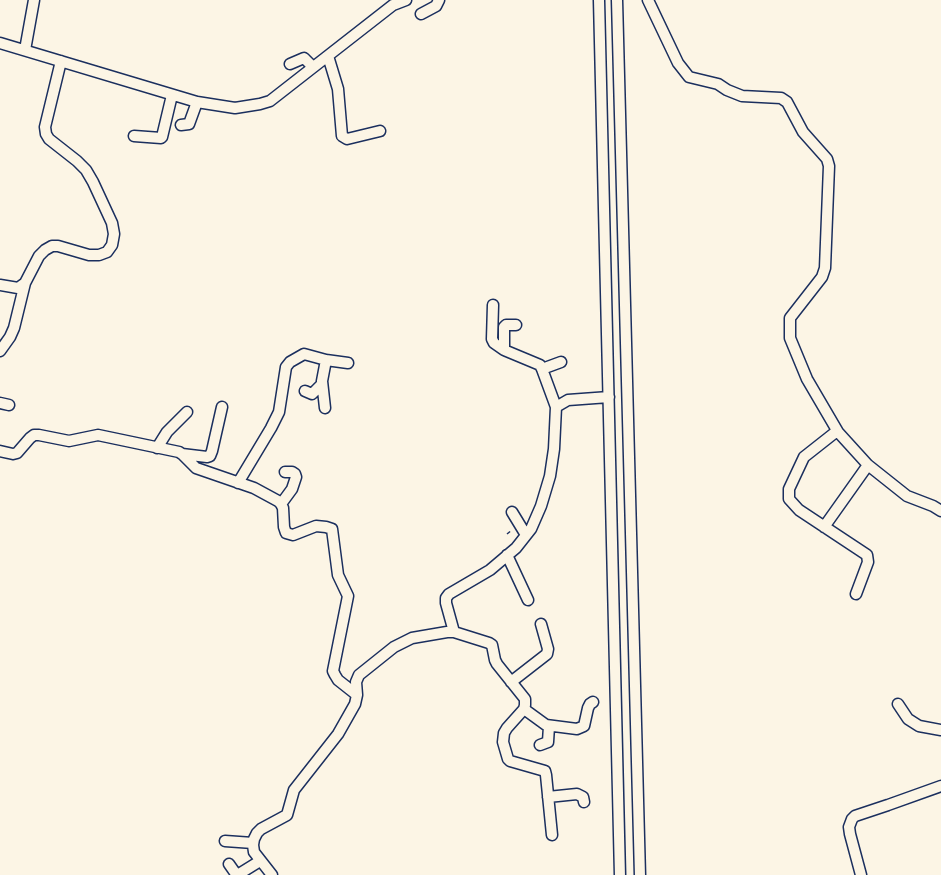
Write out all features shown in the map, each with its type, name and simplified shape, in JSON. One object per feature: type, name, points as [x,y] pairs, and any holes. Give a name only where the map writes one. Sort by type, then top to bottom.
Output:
[{"type":"street","points":[[25,50],[34,0]]},
{"type":"street","points":[[0,43],[197,102],[235,108],[270,101],[328,56],[392,3],[406,0]]},
{"type":"street","points":[[421,14],[436,6],[439,0]]},
{"type":"street","points":[[599,0],[620,875]]},
{"type":"street","points":[[617,0],[640,875]]},
{"type":"street","points":[[648,0],[678,63],[689,77],[718,84],[727,90],[742,96],[781,98],[787,102],[803,132],[826,159],[829,166],[825,268],[822,277],[790,318],[790,338],[807,379],[837,431],[868,464],[907,496],[933,506],[941,511]]},
{"type":"street","points":[[328,56],[338,90],[342,136],[347,139],[380,131]]},
{"type":"street","points":[[290,64],[304,58],[313,67]]},
{"type":"street","points":[[0,351],[10,337],[14,328],[25,283],[39,256],[45,250],[52,246],[58,246],[89,255],[100,255],[107,252],[112,245],[114,234],[112,223],[86,170],[49,139],[46,134],[45,127],[61,61]]},
{"type":"street","points":[[134,136],[162,137],[172,95]]},
{"type":"street","points":[[181,125],[188,124],[197,102]]},
{"type":"street","points":[[0,285],[18,288],[25,283]]},
{"type":"street","points":[[454,632],[446,598],[449,594],[490,570],[516,548],[531,529],[541,506],[550,476],[554,449],[556,407],[542,369],[540,365],[504,350],[494,343],[492,339],[493,305]]},
{"type":"street","points":[[504,350],[504,327],[506,325],[516,325]]},
{"type":"street","points":[[238,483],[279,412],[286,367],[290,362],[304,354],[326,360],[348,363]]},
{"type":"street","points":[[325,408],[322,384],[326,360]]},
{"type":"street","points":[[542,369],[561,362]]},
{"type":"street","points":[[305,391],[312,394],[322,384]]},
{"type":"street","points":[[556,407],[568,400],[609,397]]},
{"type":"street","points":[[0,451],[13,454],[17,453],[34,435],[69,441],[98,435],[179,452],[182,454],[207,457],[210,456],[212,451],[222,407]]},
{"type":"street","points":[[157,448],[167,432],[187,412]]},
{"type":"street","points":[[837,431],[804,457],[789,489],[789,499],[799,510],[824,528],[867,555],[868,562],[856,594]]},
{"type":"street","points":[[182,454],[196,468],[254,488],[278,501],[283,508],[286,534],[293,534],[316,526],[330,527],[334,532],[338,575],[348,596],[333,671],[338,680],[357,695]]},
{"type":"street","points":[[824,528],[868,464]]},
{"type":"street","points":[[281,504],[292,489],[296,477],[292,472],[285,472]]},
{"type":"street","points":[[512,512],[526,535]]},
{"type":"street","points":[[507,555],[528,600]]},
{"type":"street","points":[[511,682],[547,654],[548,649],[541,624]]},
{"type":"street","points":[[272,875],[254,852],[253,843],[257,832],[287,815],[294,790],[342,728],[355,704],[357,695],[356,682],[359,675],[394,647],[418,636],[454,632],[492,645],[495,660],[525,699],[524,709],[506,728],[504,733],[503,742],[508,759],[513,763],[545,771],[552,835]]},
{"type":"street","points":[[524,709],[542,723],[549,726],[581,728],[586,723],[588,708],[593,702]]},
{"type":"street","points":[[898,704],[908,719],[919,726],[941,730]]},
{"type":"street","points":[[540,745],[548,742],[549,726]]},
{"type":"street","points":[[861,875],[850,834],[849,827],[852,819],[855,816],[941,786]]},
{"type":"street","points":[[548,797],[577,794],[583,797],[584,802]]},
{"type":"street","points":[[225,841],[253,843]]},
{"type":"street","points":[[229,864],[236,874],[239,874],[260,861]]}]
